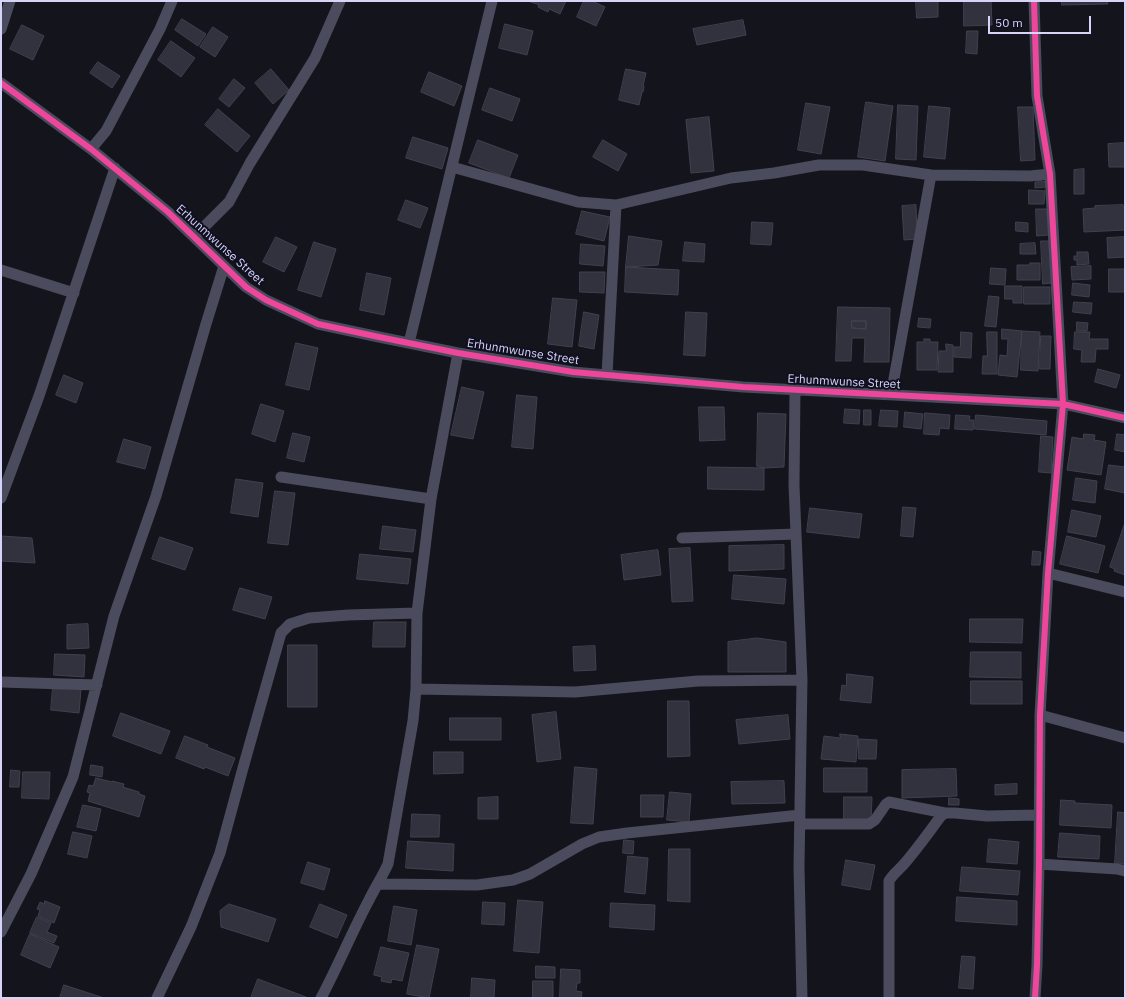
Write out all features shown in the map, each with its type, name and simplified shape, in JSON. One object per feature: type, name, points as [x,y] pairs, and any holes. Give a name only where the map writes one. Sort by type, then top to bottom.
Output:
[{"type":"street","points":[[1,29],[10,1]]},
{"type":"street","points":[[91,150],[106,131],[160,28],[172,1]]},
{"type":"street","points":[[194,237],[229,202],[250,163],[315,58],[340,1]]},
{"type":"street","points":[[409,343],[492,1]]},
{"type":"street","points":[[1034,1],[1037,96],[1050,174],[1063,404],[1048,573],[1040,715],[1039,864],[1035,998]]},
{"type":"street","name":"Erhunmwunse Street","points":[[1,83],[91,150],[168,212],[246,287],[266,300],[318,324],[458,353],[573,372],[743,387],[1063,404],[1125,418]]},
{"type":"street","points":[[452,167],[578,202],[616,205],[731,178],[774,173],[819,165],[863,165],[931,175],[1030,176],[1050,174]]},
{"type":"street","points":[[1,498],[40,396],[114,168]]},
{"type":"street","points":[[891,395],[931,175]]},
{"type":"street","points":[[607,375],[616,205]]},
{"type":"street","points":[[1,932],[31,874],[73,777],[114,616],[156,496],[224,266]]},
{"type":"street","points":[[1,270],[74,293]]},
{"type":"street","points":[[334,998],[322,997],[388,864],[394,835],[413,721],[416,689],[417,613],[431,499],[458,353]]},
{"type":"street","points":[[795,390],[794,485],[802,680],[799,866],[802,998]]},
{"type":"street","points":[[281,477],[431,499]]},
{"type":"street","points":[[682,538],[796,534]]},
{"type":"street","points":[[1048,573],[1125,592]]},
{"type":"street","points":[[157,998],[191,927],[220,853],[242,768],[281,633],[290,624],[309,618],[417,613]]},
{"type":"street","points":[[416,689],[575,692],[698,681],[802,680]]},
{"type":"street","points":[[1,682],[97,685]]},
{"type":"street","points":[[1040,715],[1125,738]]},
{"type":"street","points":[[378,884],[477,885],[513,880],[530,874],[582,844],[599,837],[627,833],[800,819],[869,824],[875,820],[889,802],[945,813],[987,816],[1039,815]]},
{"type":"street","points":[[889,998],[889,881],[891,877],[903,866],[941,816],[945,813]]},
{"type":"street","points":[[1039,864],[1117,869],[1125,871]]},
{"type":"building","points":[[528,1],[566,1],[560,14],[549,9],[548,12],[538,7],[539,5]]},
{"type":"building","points":[[584,1],[592,1],[605,7],[596,26],[577,17]]},
{"type":"building","points":[[916,1],[938,1],[938,17],[917,18]]},
{"type":"building","points":[[964,1],[991,1],[992,25],[964,26]]},
{"type":"building","points":[[1062,1],[1107,1],[1108,4],[1062,5]]},
{"type":"building","points":[[182,19],[206,34],[198,46],[175,30]]},
{"type":"building","points":[[743,20],[746,35],[697,45],[693,29]]},
{"type":"building","points":[[505,24],[533,31],[527,55],[499,48]]},
{"type":"building","points":[[22,25],[44,36],[33,60],[10,49]]},
{"type":"building","points":[[213,27],[228,37],[215,57],[200,47]]},
{"type":"building","points":[[967,31],[978,31],[977,54],[966,53]]},
{"type":"building","points":[[171,41],[195,58],[181,77],[158,60]]},
{"type":"building","points":[[98,62],[120,76],[112,88],[90,73]]},
{"type":"building","points":[[271,69],[289,90],[273,104],[255,83]]},
{"type":"building","points":[[626,69],[646,73],[639,105],[619,100]]},
{"type":"building","points":[[429,72],[462,86],[454,106],[421,92]]},
{"type":"building","points":[[234,79],[245,88],[229,107],[219,99]]},
{"type":"building","points":[[490,88],[520,99],[512,121],[482,110]]},
{"type":"building","points":[[866,102],[893,106],[885,161],[858,157]]},
{"type":"building","points":[[806,103],[830,107],[821,154],[798,150]]},
{"type":"building","points":[[898,105],[918,106],[916,160],[896,159]]},
{"type":"building","points":[[929,106],[950,108],[945,159],[924,157]]},
{"type":"building","points":[[1018,107],[1033,107],[1035,160],[1021,161]]},
{"type":"building","points":[[218,109],[250,136],[237,152],[205,125]]},
{"type":"building","points":[[709,117],[714,171],[691,173],[686,120]]},
{"type":"building","points":[[413,137],[448,148],[442,169],[406,158]]},
{"type":"building","points":[[478,140],[518,155],[509,178],[469,163]]},
{"type":"building","points":[[603,140],[627,154],[618,171],[593,157]]},
{"type":"building","points":[[1125,143],[1125,167],[1109,167],[1108,144]]},
{"type":"building","points":[[1084,169],[1084,194],[1074,194],[1074,170]]},
{"type":"building","points":[[1038,179],[1041,179],[1042,182],[1046,181],[1046,187],[1035,188],[1035,182],[1038,182]]},
{"type":"building","points":[[1029,190],[1045,191],[1044,204],[1029,204]]},
{"type":"building","points":[[406,200],[428,208],[420,228],[398,220]]},
{"type":"building","points":[[916,205],[917,239],[904,240],[902,206]]},
{"type":"building","points":[[1123,205],[1123,207],[1125,207],[1125,230],[1084,232],[1083,209],[1095,208],[1095,206]]},
{"type":"building","points":[[1036,209],[1048,209],[1049,235],[1037,236]]},
{"type":"building","points":[[582,211],[610,217],[604,241],[576,234]]},
{"type":"building","points":[[752,222],[773,223],[771,245],[751,244]]},
{"type":"building","points":[[1016,222],[1028,223],[1028,232],[1016,231]]},
{"type":"building","points":[[629,236],[662,241],[658,265],[626,267]]},
{"type":"building","points":[[276,237],[297,247],[284,272],[263,262]]},
{"type":"building","points":[[1125,237],[1125,257],[1108,258],[1107,238]]},
{"type":"building","points":[[1041,241],[1049,241],[1051,283],[1043,284]]},
{"type":"building","points":[[314,242],[336,249],[321,297],[298,290]]},
{"type":"building","points":[[685,242],[705,244],[704,262],[683,261]]},
{"type":"building","points":[[1035,243],[1036,254],[1020,254],[1020,244]]},
{"type":"building","points":[[581,244],[605,246],[603,266],[580,264]]},
{"type":"building","points":[[1077,252],[1088,252],[1089,264],[1077,265],[1077,260],[1074,260],[1074,256],[1077,256]]},
{"type":"building","points":[[1030,263],[1040,263],[1040,280],[1017,280],[1017,265],[1030,265]]},
{"type":"building","points":[[1091,266],[1091,279],[1072,280],[1071,267]]},
{"type":"building","points":[[626,267],[679,270],[678,295],[625,292]]},
{"type":"building","points":[[991,268],[1006,269],[1005,285],[990,284]]},
{"type":"building","points":[[1109,269],[1125,269],[1125,292],[1109,292]]},
{"type":"building","points":[[580,272],[605,272],[604,293],[580,292]]},
{"type":"building","points":[[367,273],[391,278],[384,315],[360,310]]},
{"type":"building","points":[[1073,283],[1090,285],[1089,297],[1072,295]]},
{"type":"building","points":[[1005,286],[1022,286],[1022,303],[1013,303],[1013,299],[1005,299]]},
{"type":"building","points":[[1024,287],[1050,287],[1050,304],[1024,304]]},
{"type":"building","points":[[989,296],[999,297],[996,327],[985,326]]},
{"type":"building","points":[[553,298],[577,300],[572,347],[548,344]]},
{"type":"building","points":[[1074,302],[1092,303],[1091,314],[1073,312]]},
{"type":"building","points":[[838,307],[890,308],[889,362],[864,362],[865,338],[852,338],[851,361],[836,361]],"holes":[[[852,321],[866,321],[866,329],[852,328]]]},
{"type":"building","points":[[584,312],[599,315],[594,349],[579,346]]},
{"type":"building","points":[[686,312],[707,313],[705,356],[684,355]]},
{"type":"building","points":[[919,318],[931,319],[930,328],[918,327]]},
{"type":"building","points":[[852,321],[866,321],[866,329],[852,328]]},
{"type":"building","points":[[1077,322],[1088,323],[1087,331],[1077,331]]},
{"type":"building","points":[[1002,329],[1022,331],[1017,377],[998,375],[1000,355],[1007,356],[1008,339],[1002,339]]},
{"type":"building","points":[[1022,331],[1040,332],[1038,371],[1021,370]]},
{"type":"building","points":[[961,332],[972,333],[971,358],[954,357],[954,347],[960,347]]},
{"type":"building","points":[[987,332],[997,332],[997,374],[982,374],[983,356],[987,356]]},
{"type":"building","points":[[1075,332],[1090,332],[1089,339],[1108,339],[1108,349],[1096,349],[1095,362],[1081,362],[1082,350],[1074,349]]},
{"type":"building","points":[[1041,336],[1051,336],[1050,369],[1040,369]]},
{"type":"building","points":[[924,339],[930,339],[930,342],[938,342],[937,370],[917,370],[917,342],[924,342]]},
{"type":"building","points":[[296,343],[318,348],[309,390],[286,385]]},
{"type":"building","points":[[946,344],[953,345],[953,372],[938,372],[939,351],[946,351]]},
{"type":"building","points":[[1098,369],[1120,375],[1116,388],[1095,382]]},
{"type":"building","points":[[64,375],[83,383],[76,403],[56,395]]},
{"type":"building","points":[[462,387],[484,392],[473,439],[451,435]]},
{"type":"building","points":[[517,395],[537,397],[533,449],[512,447]]},
{"type":"building","points":[[261,404],[284,411],[275,442],[252,434]]},
{"type":"building","points":[[699,407],[724,407],[725,440],[700,441]]},
{"type":"building","points":[[845,409],[860,410],[859,424],[844,423]]},
{"type":"building","points":[[864,410],[871,410],[871,425],[864,425]]},
{"type":"building","points":[[881,410],[898,411],[897,427],[879,426]]},
{"type":"building","points":[[905,412],[923,414],[921,429],[904,427]]},
{"type":"building","points":[[758,413],[786,414],[784,467],[764,468],[757,466]]},
{"type":"building","points":[[925,413],[950,415],[949,429],[940,428],[939,435],[924,434]]},
{"type":"building","points":[[956,415],[970,416],[969,420],[974,420],[973,430],[955,429]]},
{"type":"building","points":[[976,415],[1047,421],[1046,435],[975,429]]},
{"type":"building","points":[[293,433],[310,437],[304,462],[287,458]]},
{"type":"building","points":[[1084,434],[1095,435],[1094,440],[1106,442],[1101,475],[1067,470],[1072,437],[1083,439]]},
{"type":"building","points":[[1117,434],[1125,435],[1125,452],[1115,450]]},
{"type":"building","points":[[1041,436],[1053,437],[1051,473],[1039,472]]},
{"type":"building","points":[[124,439],[151,447],[145,469],[117,462]]},
{"type":"building","points":[[1109,465],[1125,467],[1125,493],[1105,489]]},
{"type":"building","points":[[708,467],[764,468],[764,490],[708,489]]},
{"type":"building","points":[[1076,478],[1097,481],[1095,503],[1073,500]]},
{"type":"building","points":[[236,479],[263,483],[258,517],[231,513]]},
{"type":"building","points":[[275,491],[295,493],[288,545],[268,543]]},
{"type":"building","points":[[903,507],[916,508],[913,537],[901,536]]},
{"type":"building","points":[[810,508],[862,514],[859,538],[807,532]]},
{"type":"building","points":[[1072,510],[1101,516],[1096,537],[1068,532]]},
{"type":"building","points":[[1125,523],[1125,575],[1114,571],[1115,569],[1110,567]]},
{"type":"building","points":[[383,526],[416,530],[413,552],[380,549]]},
{"type":"building","points":[[1,536],[32,538],[35,563],[1,561]]},
{"type":"building","points":[[1067,536],[1105,546],[1098,573],[1060,564]]},
{"type":"building","points":[[160,537],[193,548],[185,570],[152,559]]},
{"type":"building","points":[[784,545],[784,569],[729,571],[729,546]]},
{"type":"building","points":[[690,548],[693,601],[672,602],[669,549]]},
{"type":"building","points":[[658,550],[661,575],[624,580],[621,555]]},
{"type":"building","points":[[1033,551],[1041,552],[1040,565],[1032,565]]},
{"type":"building","points":[[360,554],[411,559],[408,584],[357,579]]},
{"type":"building","points":[[734,575],[786,579],[784,604],[732,599]]},
{"type":"building","points":[[240,588],[272,597],[265,619],[233,610]]},
{"type":"building","points":[[970,619],[1023,619],[1022,643],[970,642]]},
{"type":"building","points":[[374,622],[406,622],[405,647],[373,647]]},
{"type":"building","points":[[88,624],[89,648],[67,649],[67,625]]},
{"type":"building","points":[[757,638],[786,642],[786,672],[728,672],[728,642]]},
{"type":"building","points":[[288,645],[317,645],[317,707],[288,707]]},
{"type":"building","points":[[595,646],[596,670],[574,671],[573,647]]},
{"type":"building","points":[[971,652],[1021,652],[1021,678],[970,677]]},
{"type":"building","points":[[55,654],[85,655],[84,677],[54,675]]},
{"type":"building","points":[[847,674],[873,677],[871,703],[840,700],[842,685],[846,686]]},
{"type":"building","points":[[971,681],[1022,681],[1022,704],[971,704]]},
{"type":"building","points":[[53,687],[81,689],[79,713],[51,710]]},
{"type":"building","points":[[668,701],[689,701],[690,756],[668,757]]},
{"type":"building","points":[[556,712],[561,759],[537,762],[532,715]]},
{"type":"building","points":[[121,713],[170,731],[161,754],[113,736]]},
{"type":"building","points":[[788,715],[790,739],[739,744],[736,720]]},
{"type":"building","points":[[450,718],[501,718],[501,740],[450,740]]},
{"type":"building","points":[[840,734],[858,736],[856,762],[821,759],[824,736],[840,738]]},
{"type":"building","points":[[185,736],[208,745],[207,747],[235,758],[228,776],[205,767],[204,769],[176,758]]},
{"type":"building","points":[[859,739],[877,740],[876,759],[859,759]]},
{"type":"building","points":[[434,752],[463,752],[463,773],[434,774]]},
{"type":"building","points":[[91,765],[103,767],[102,777],[90,775]]},
{"type":"building","points":[[575,767],[597,769],[593,824],[571,823]]},
{"type":"building","points":[[824,768],[867,768],[867,792],[824,792]]},
{"type":"building","points":[[956,769],[957,796],[902,798],[902,770]]},
{"type":"building","points":[[11,770],[20,771],[19,787],[10,787]]},
{"type":"building","points":[[23,772],[50,772],[49,799],[22,798]]},
{"type":"building","points":[[96,778],[124,784],[123,787],[139,792],[139,794],[145,796],[139,817],[88,801],[90,793],[87,792],[89,785],[93,786]]},
{"type":"building","points":[[784,781],[785,803],[732,804],[731,782]]},
{"type":"building","points":[[1017,784],[1017,794],[995,795],[995,785]]},
{"type":"building","points":[[670,792],[691,794],[689,822],[667,820]]},
{"type":"building","points":[[641,795],[664,795],[663,817],[641,817]]},
{"type":"building","points":[[498,797],[498,819],[478,819],[478,798]]},
{"type":"building","points":[[844,797],[872,797],[871,821],[844,821]]},
{"type":"building","points":[[949,798],[959,799],[959,805],[949,805]]},
{"type":"building","points":[[1061,800],[1075,801],[1075,803],[1112,805],[1111,828],[1060,825]]},
{"type":"building","points":[[83,805],[101,809],[96,831],[77,827]]},
{"type":"building","points":[[1118,812],[1125,813],[1125,864],[1115,864]]},
{"type":"building","points":[[412,814],[440,815],[439,837],[411,837]]},
{"type":"building","points":[[73,832],[92,836],[87,858],[68,854]]},
{"type":"building","points":[[1060,833],[1100,836],[1099,859],[1058,857]]},
{"type":"building","points":[[989,839],[1019,842],[1017,864],[987,862]]},
{"type":"building","points":[[624,840],[634,841],[633,854],[623,853]]},
{"type":"building","points":[[408,841],[454,844],[453,871],[406,868]]},
{"type":"building","points":[[669,849],[690,849],[690,902],[668,901]]},
{"type":"building","points":[[628,856],[648,858],[645,894],[625,892]]},
{"type":"building","points":[[846,860],[875,865],[870,890],[842,885]]},
{"type":"building","points":[[308,862],[330,869],[324,890],[301,883]]},
{"type":"building","points":[[962,867],[1020,871],[1018,895],[960,891]]},
{"type":"building","points":[[957,897],[1017,901],[1017,925],[956,921]]},
{"type":"building","points":[[518,900],[543,902],[539,953],[514,951]]},
{"type":"building","points":[[45,901],[60,907],[54,923],[38,916],[40,910],[37,909],[40,902],[44,904]]},
{"type":"building","points":[[483,902],[505,903],[504,925],[482,924]]},
{"type":"building","points":[[611,903],[655,905],[654,930],[610,927]]},
{"type":"building","points":[[229,904],[276,919],[268,942],[221,927],[220,911]]},
{"type":"building","points":[[320,904],[347,915],[337,938],[310,927]]},
{"type":"building","points":[[394,906],[417,910],[411,945],[388,941]]},
{"type":"building","points":[[37,917],[51,923],[47,932],[57,936],[54,943],[30,933]]},
{"type":"building","points":[[30,934],[59,947],[50,968],[21,955]]},
{"type":"building","points":[[417,945],[439,949],[429,998],[407,994]]},
{"type":"building","points":[[381,947],[409,953],[402,981],[392,979],[391,983],[381,981],[382,977],[374,975]]},
{"type":"building","points":[[962,956],[975,957],[973,989],[959,988]]},
{"type":"building","points":[[536,966],[555,967],[555,978],[536,978]]},
{"type":"building","points":[[561,969],[580,970],[580,983],[577,983],[576,991],[582,992],[581,998],[560,998]]},
{"type":"building","points":[[472,978],[495,980],[494,998],[471,998]]},
{"type":"building","points":[[258,979],[306,997],[251,998]]},
{"type":"building","points":[[533,981],[553,981],[553,998],[533,998]]},
{"type":"building","points":[[64,985],[104,998],[60,998]]},
{"type":"cycle path","points":[[1034,1],[1037,96],[1050,174],[1063,404],[1048,573],[1040,715],[1039,864],[1035,998]]},
{"type":"cycle path","points":[[1,83],[91,149],[168,212],[246,287],[266,300],[318,324],[458,353],[573,372],[743,387],[1063,404],[1125,418]]}]
